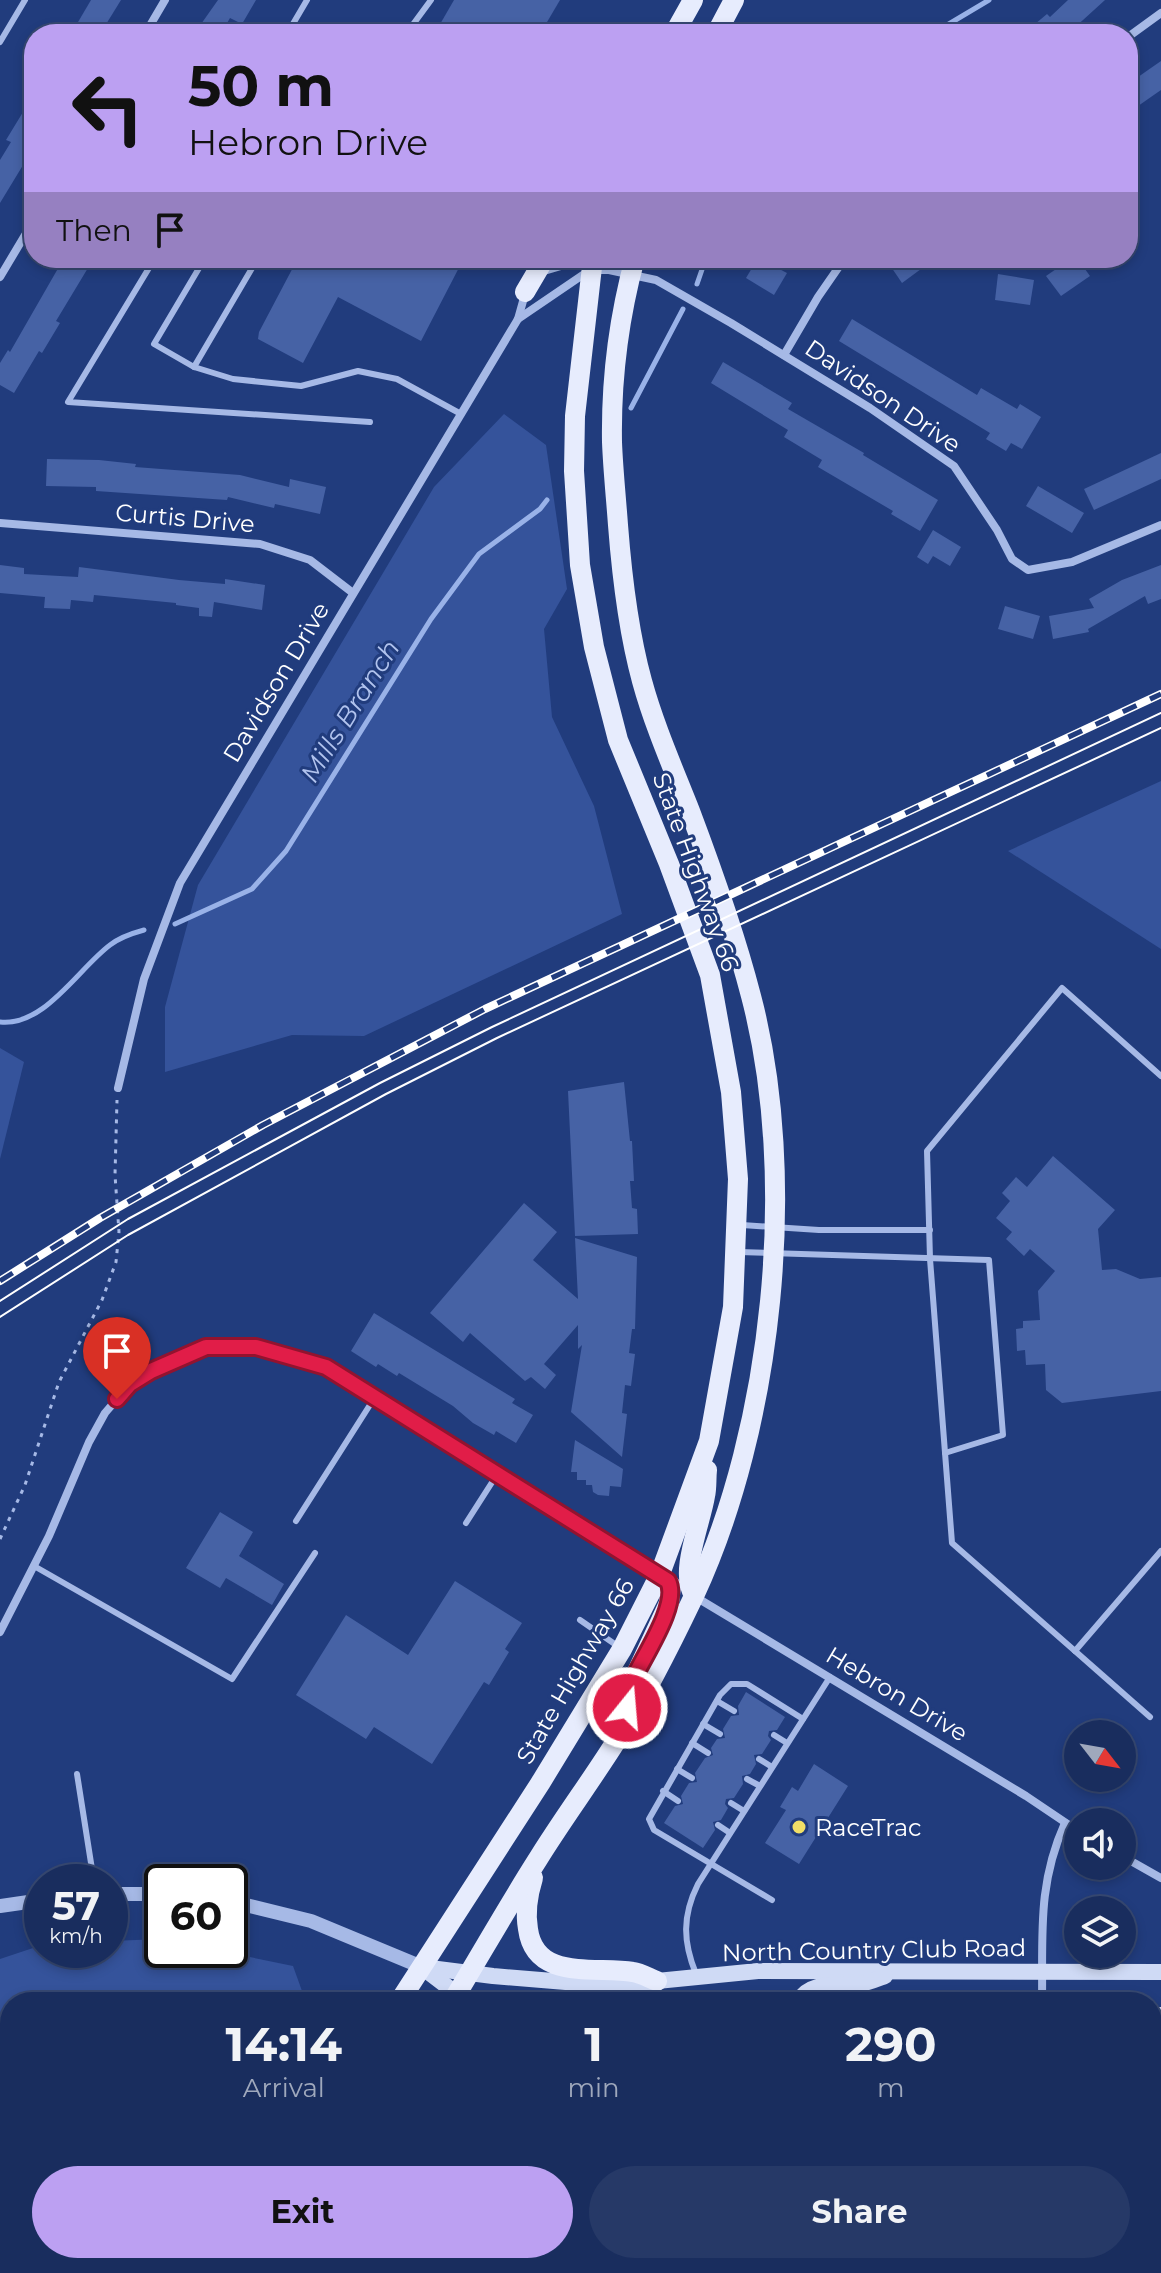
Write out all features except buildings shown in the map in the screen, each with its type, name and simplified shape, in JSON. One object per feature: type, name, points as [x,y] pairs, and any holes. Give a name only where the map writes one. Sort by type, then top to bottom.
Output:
[{"type":"main road","points":[[680,24],[693,0]]},
{"type":"main road","points":[[721,24],[734,0]]},
{"type":"main road","points":[[525,292],[539,268]]},
{"type":"main road","name":"State Highway 66","points":[[406,1992],[541,1782],[622,1649],[660,1574],[707,1447],[733,1307],[738,1179],[731,1092],[710,975],[618,740],[594,647],[580,565],[574,471],[575,416],[592,268]]},
{"type":"main road","name":"State Highway 66","points":[[457,1992],[539,1856],[623,1731],[694,1595],[718,1535],[747,1440],[766,1336],[775,1227],[775,1177],[768,1089],[753,1002],[703,845],[642,684],[621,564],[612,440],[617,362],[633,268]]},
{"type":"main road","points":[[694,1595],[689,1571],[706,1492],[707,1447]]},
{"type":"main road","points":[[623,1731],[631,1685],[669,1603],[671,1586],[660,1574]]},
{"type":"main road","points":[[539,1856],[529,1890],[526,1918],[530,1944],[544,1960],[558,1966],[636,1972],[657,1981]]},
{"type":"main road","points":[[422,1967],[448,1992]]},
{"type":"main road","name":"North Country Club Road","points":[[422,1967],[638,1988],[657,1981],[758,1971],[1161,1972]]},
{"type":"main road","points":[[806,1992],[812,1988],[863,1984],[898,1971]]},
{"type":"street","points":[[151,24],[165,0]]},
{"type":"street","points":[[1138,30],[1161,13]]},
{"type":"street","points":[[0,277],[24,237]]},
{"type":"street","name":"Davidson Drive","points":[[118,1088],[144,979],[180,883],[518,319],[525,292],[543,271],[550,268]]},
{"type":"street","name":"Davidson Drive","points":[[518,319],[587,268]]},
{"type":"street","name":"Davidson Drive","points":[[636,268],[870,408],[954,466],[997,530],[1012,559],[1028,570],[1072,562],[1161,525]]},
{"type":"street","points":[[784,355],[839,268]]},
{"type":"street","name":"Curtis Drive","points":[[0,523],[260,544],[310,560],[353,593]]},
{"type":"street","points":[[0,1632],[105,1413],[130,1384],[172,1360],[206,1347],[256,1347],[326,1367],[660,1574]]},
{"type":"street","name":"Hebron Drive","points":[[694,1595],[1026,1796],[1064,1822]]},
{"type":"street","points":[[1042,1992],[1045,1881],[1064,1825]]},
{"type":"street","points":[[1136,1864],[1161,1878]]},
{"type":"street","points":[[0,1906],[24,1903]]},
{"type":"street","points":[[248,1905],[311,1921],[422,1967]]},
{"type":"lane","points":[[0,42],[25,0]]},
{"type":"lane","points":[[293,24],[307,0]]},
{"type":"lane","points":[[413,24],[431,0]]},
{"type":"lane","points":[[149,268],[68,402],[370,422]]},
{"type":"lane","points":[[199,268],[154,344],[194,367],[233,379],[301,386],[358,371],[397,379],[461,414]]},
{"type":"lane","points":[[194,367],[252,268]]},
{"type":"lane","points":[[1150,1717],[952,1543],[930,1259],[927,1151],[1062,988],[1161,1076]]},
{"type":"lane","points":[[737,1225],[819,1230],[930,1230]]},
{"type":"lane","points":[[736,1252],[989,1260],[1003,1435],[945,1453]]},
{"type":"lane","points":[[296,1521],[375,1397]]},
{"type":"lane","points":[[466,1523],[498,1473]]},
{"type":"lane","points":[[1075,1651],[1161,1551]]},
{"type":"lane","points":[[34,1566],[232,1679],[315,1553]]},
{"type":"lane","points":[[580,1620],[622,1649]]},
{"type":"lane","points":[[697,1978],[687,1952],[685,1920],[688,1904],[710,1864],[830,1677]]},
{"type":"lane","points":[[772,1900],[650,1826],[650,1813],[717,1701],[731,1684],[747,1684],[803,1719]]},
{"type":"lane","points":[[717,1701],[734,1711]]},
{"type":"lane","points":[[703,1724],[720,1734]]},
{"type":"lane","points":[[774,1735],[787,1743]]},
{"type":"lane","points":[[692,1743],[708,1753]]},
{"type":"lane","points":[[759,1759],[772,1767]]},
{"type":"lane","points":[[677,1769],[692,1778]]},
{"type":"lane","points":[[77,1774],[91,1864]]},
{"type":"lane","points":[[747,1779],[760,1786]]},
{"type":"lane","points":[[663,1791],[678,1801]]},
{"type":"lane","points":[[731,1803],[744,1811]]},
{"type":"lane","points":[[718,1825],[730,1833]]},
{"type":"path","points":[[0,1539],[25,1485],[59,1382],[102,1300],[116,1262],[119,1232],[115,1175],[118,1088]]},
{"type":"shaded area","points":[[504,414],[546,445],[567,589],[544,629],[552,717],[594,806],[622,914],[364,1036],[292,1035],[165,1072],[165,1007],[198,885],[434,487]]},
{"type":"shaded area","points":[[1161,781],[1161,949],[1008,851]]},
{"type":"shaded area","points":[[0,1048],[24,1062],[0,1159]]},
{"type":"shaded area","points":[[128,1940],[144,1940],[144,1968],[248,1968],[248,1957],[293,1966],[302,1992],[0,1992],[0,1959],[24,1951],[24,1968],[128,1968]]},
{"type":"waterway","name":"Mills Branch","points":[[949,24],[989,0]]},
{"type":"waterway","name":"Mills Branch","points":[[697,284],[703,268]]},
{"type":"waterway","name":"Mills Branch","points":[[631,408],[683,309]]},
{"type":"waterway","name":"Mills Branch","points":[[175,924],[252,889],[286,851],[431,619],[479,554],[540,509],[547,500]]},
{"type":"waterway","name":"Mills Branch","points":[[0,1022],[16,1021],[46,1006],[110,945],[144,930]]},
{"type":"tram line","points":[[0,1301],[128,1219],[380,1083],[492,1027],[1161,713]]},
{"type":"tram line","points":[[0,1317],[128,1235],[386,1094],[497,1038],[1161,728]]},
{"type":"railway","points":[[0,1281],[100,1218],[263,1125],[485,1009],[1161,694]]},
{"type":"place","name":"RaceTrac","points":[[799,1827]]},
{"type":"route","points":[[117,1399],[130,1384],[151,1371],[206,1347],[256,1347],[326,1367],[668,1581],[671,1586],[669,1603],[631,1685],[627,1708]]}]
